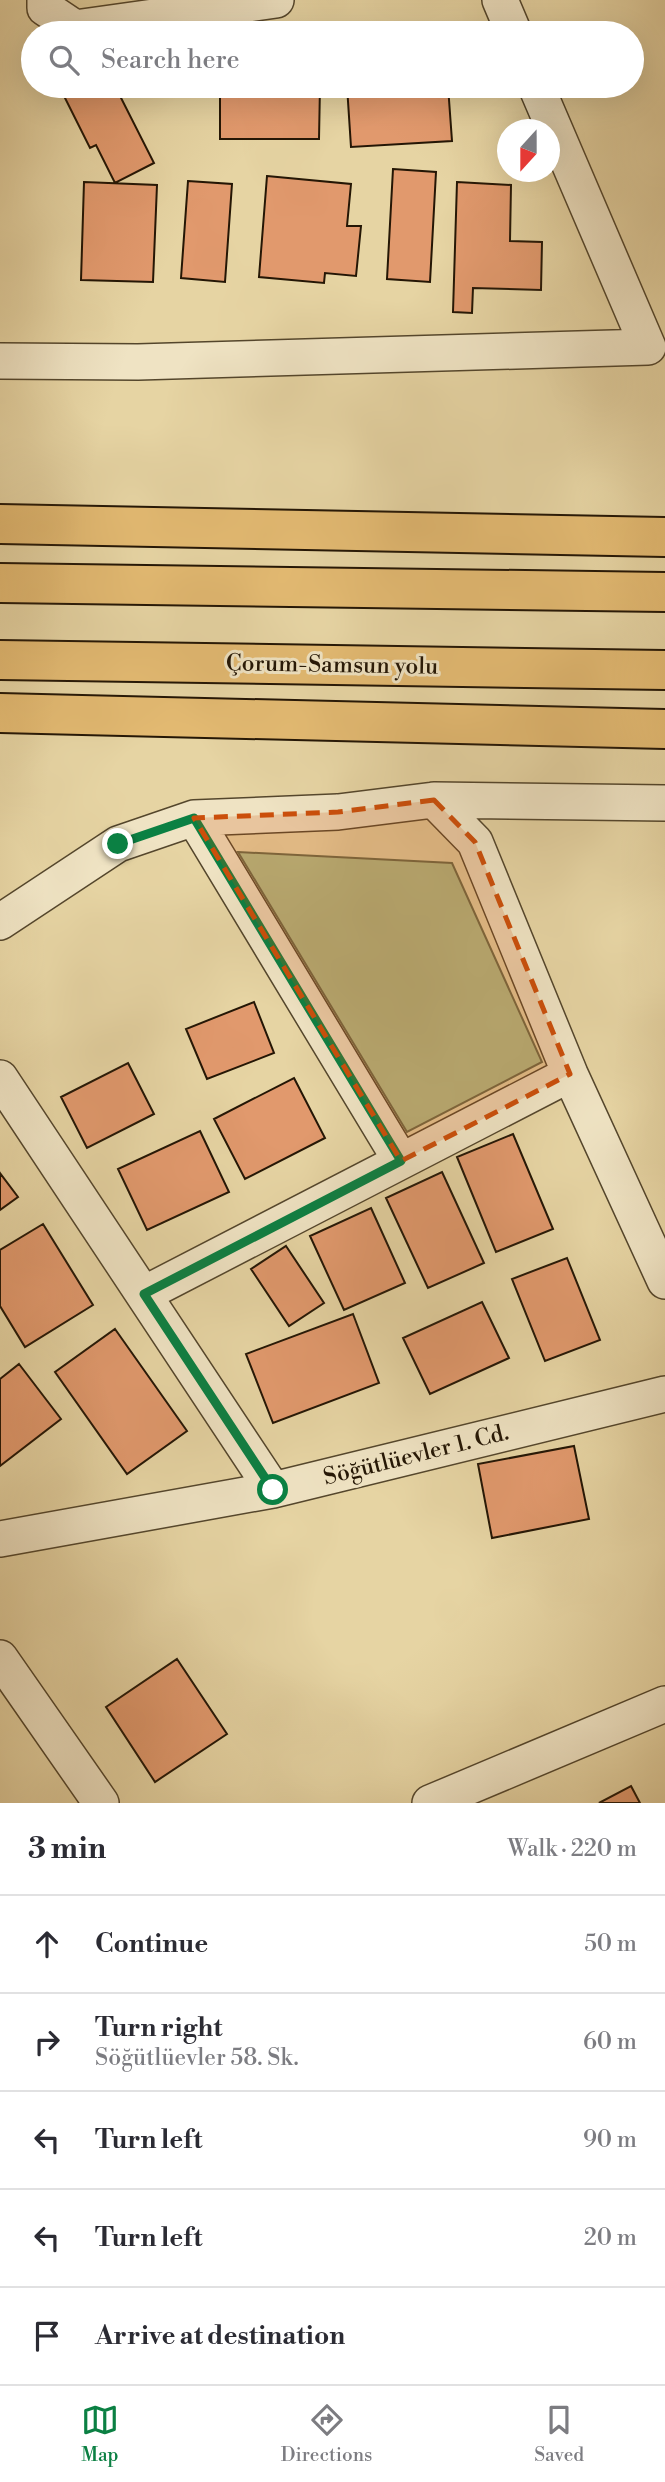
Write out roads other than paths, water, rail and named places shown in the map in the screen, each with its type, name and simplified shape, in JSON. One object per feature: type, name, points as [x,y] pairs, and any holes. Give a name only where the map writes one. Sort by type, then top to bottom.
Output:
[{"type":"highway","points":[[0,524],[665,537]]},
{"type":"highway","points":[[0,583],[665,592]]},
{"type":"highway","name":"Çorum-Samsun yolu","points":[[0,660],[665,670]]},
{"type":"highway","points":[[0,713],[665,729]]},
{"type":"street","points":[[44,0],[45,8],[64,21]]},
{"type":"street","points":[[125,21],[276,0]]},
{"type":"street","points":[[500,0],[509,21]]},
{"type":"street","points":[[0,361],[138,362],[648,348],[541,98]]},
{"type":"street","points":[[0,922],[118,844],[194,818],[338,812],[433,800],[665,803]]},
{"type":"street","points":[[433,800],[475,842],[570,1074],[665,1281]]},
{"type":"street","points":[[194,818],[401,1161]]},
{"type":"street","points":[[144,1294],[570,1074]]},
{"type":"street","points":[[0,1078],[273,1490]]},
{"type":"street","name":"Söğütlüevler 1. Cd.","points":[[0,1539],[273,1490],[665,1394]]},
{"type":"street","points":[[0,1658],[101,1803]]},
{"type":"street","points":[[430,1803],[665,1704]]}]
